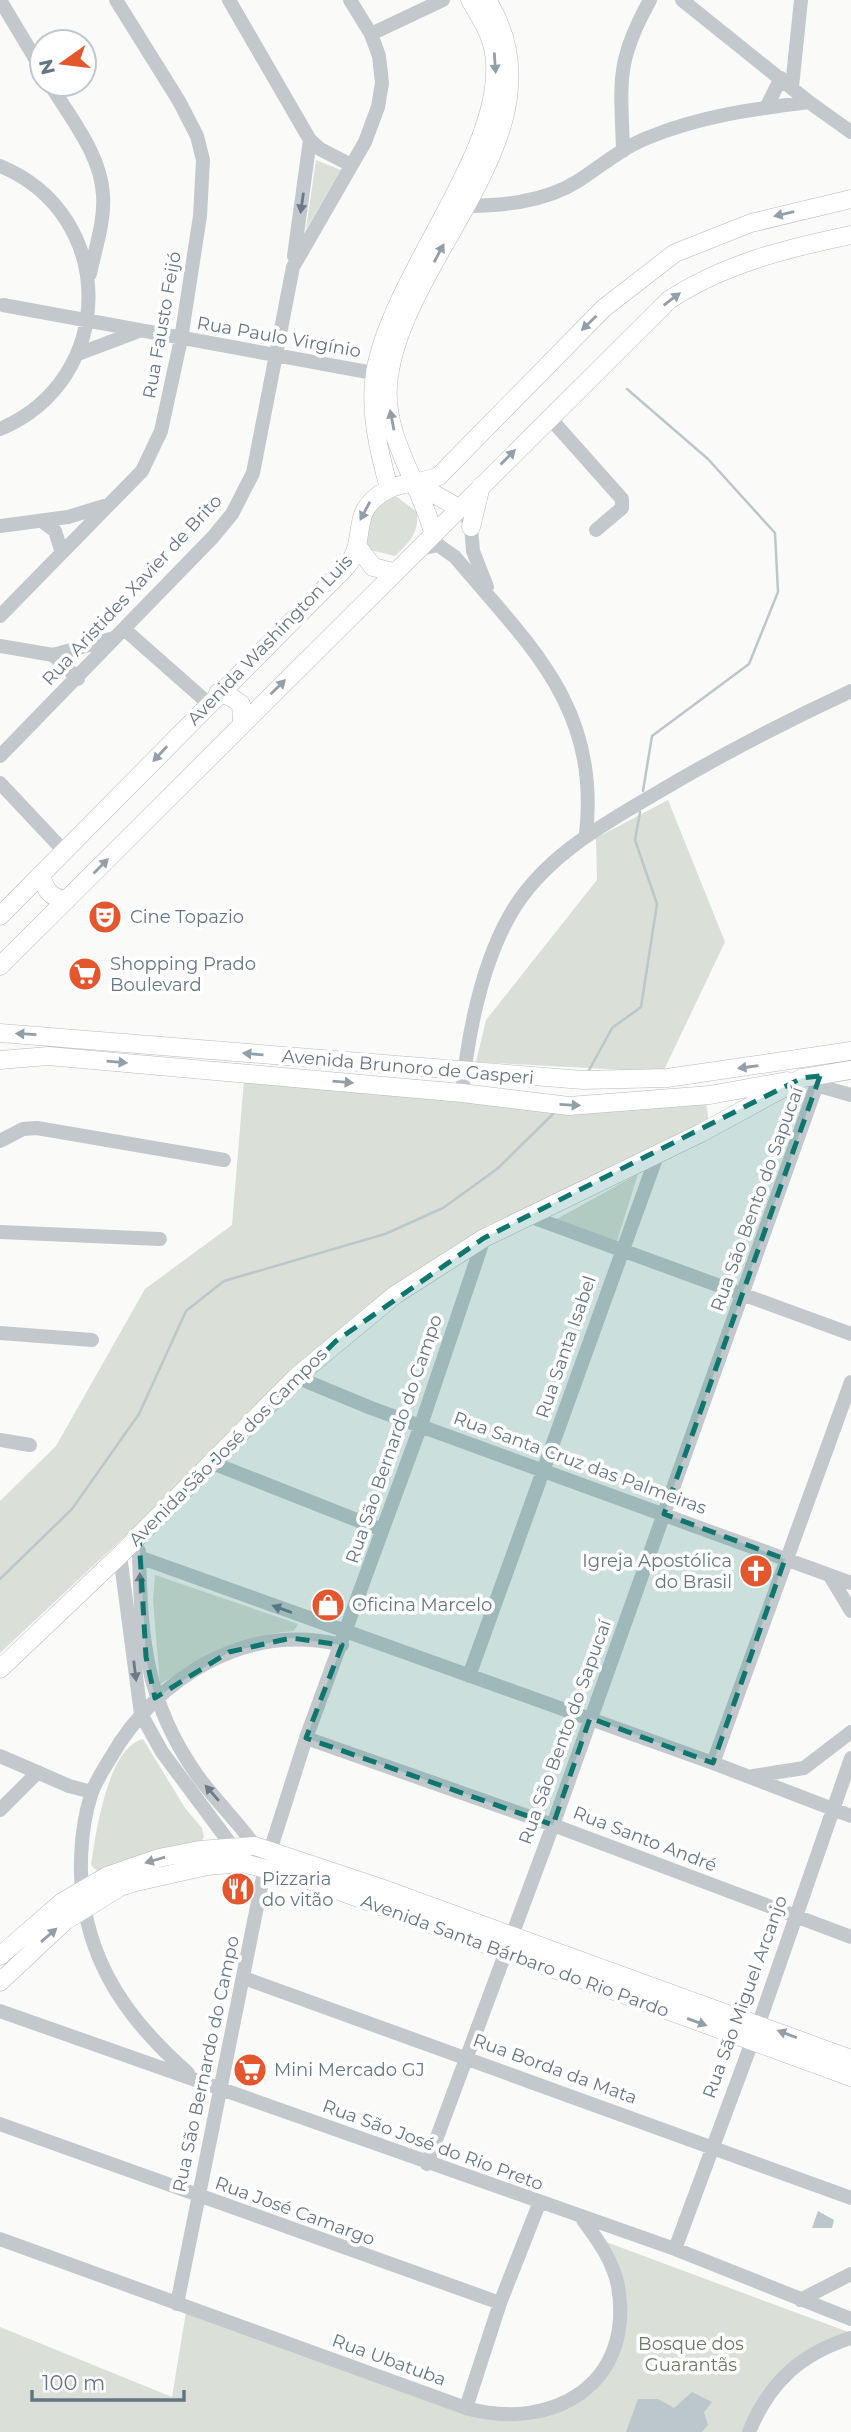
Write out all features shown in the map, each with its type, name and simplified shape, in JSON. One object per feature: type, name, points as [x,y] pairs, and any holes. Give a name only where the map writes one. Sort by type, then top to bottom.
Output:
[{"type":"main road","points":[[456,206],[490,106],[496,73],[494,51],[486,25],[470,0]]},
{"type":"main road","points":[[389,488],[373,403],[382,374],[388,329],[456,206],[494,148],[508,108],[512,73],[505,31],[487,0]]},
{"type":"main road","name":"Avenida Washington Luis","points":[[0,916],[213,698],[346,567],[358,547],[359,518],[367,503],[389,488],[429,481],[452,465],[604,308],[675,253],[751,223],[851,199]]},
{"type":"main road","name":"Avenida Washington Luis","points":[[0,966],[457,507],[669,300],[688,287],[762,258],[851,234]]},
{"type":"main road","points":[[382,374],[400,456],[422,495],[433,532]]},
{"type":"main road","points":[[471,527],[483,482]]},
{"type":"main road","points":[[415,483],[457,507]]},
{"type":"main road","points":[[358,547],[373,567],[393,572]]},
{"type":"main road","points":[[213,698],[231,697],[241,704],[242,722]]},
{"type":"main road","points":[[41,874],[48,893],[57,899],[66,900]]},
{"type":"main road","name":"Avenida Brunoro de Gasperi","points":[[0,1033],[583,1080],[667,1077],[851,1052]]},
{"type":"main road","name":"Avenida Brunoro de Gasperi","points":[[0,1060],[48,1056],[461,1093],[569,1106],[710,1095],[814,1080]]},
{"type":"main road","points":[[715,1126],[710,1095],[721,1070]]},
{"type":"main road","name":"Avenida São José dos Campos","points":[[0,1669],[120,1555],[296,1377],[395,1295],[484,1238],[659,1150],[814,1080],[851,1070]]},
{"type":"main road","name":"Avenida Santa Bárbaro do Rio Pardo","points":[[0,1956],[62,1902],[83,1888],[159,1858],[232,1846],[264,1854],[509,1943],[759,2023],[851,2059]]},
{"type":"main road","name":"Avenida Santa Bárbaro do Rio Pardo","points":[[0,1982],[39,1943],[84,1908],[120,1887],[172,1872],[264,1854]]},
{"type":"main road","name":"Avenida Santa Bárbaro do Rio Pardo","points":[[509,1943],[751,2042],[851,2077]]},
{"type":"street","points":[[0,0],[28,47]]},
{"type":"street","name":"Rua Fausto Feijó","points":[[0,616],[142,471],[154,451],[181,339],[201,216],[203,160],[197,136],[179,101],[116,0]]},
{"type":"street","points":[[229,0],[310,140],[320,149],[351,165]]},
{"type":"street","name":"Rua Aristides Xavier de Brito","points":[[293,267],[365,142],[378,107],[382,83],[379,56],[371,34],[350,0]]},
{"type":"street","points":[[371,34],[443,0]]},
{"type":"street","points":[[623,151],[621,74],[627,44],[650,0]]},
{"type":"street","points":[[682,0],[809,102],[851,132]]},
{"type":"street","points":[[766,108],[786,82],[801,0]]},
{"type":"street","points":[[0,429],[15,422],[51,394],[68,373],[78,354],[87,320],[89,277],[101,222],[101,179],[95,160],[58,98]]},
{"type":"street","points":[[456,206],[519,203],[551,195],[623,151],[678,125],[710,116],[809,102]]},
{"type":"street","name":"Rua Aristides Xavier de Brito","points":[[0,756],[78,679],[213,537],[246,492],[253,473],[293,267],[310,140]]},
{"type":"street","points":[[0,166],[36,188],[69,224],[89,277]]},
{"type":"street","name":"Rua Paulo Virgínio","points":[[1,304],[382,374]]},
{"type":"street","points":[[78,354],[140,331]]},
{"type":"street","points":[[548,417],[622,499],[622,508],[596,530]]},
{"type":"street","points":[[0,526],[43,522],[109,504]]},
{"type":"street","points":[[457,507],[471,527],[473,551],[495,604]]},
{"type":"street","points":[[43,522],[55,531],[62,553]]},
{"type":"street","points":[[413,552],[429,546],[445,548],[547,668],[577,723],[588,782],[586,834]]},
{"type":"street","points":[[0,646],[53,655],[121,633],[213,698]]},
{"type":"street","points":[[53,655],[78,679]]},
{"type":"street","points":[[461,1093],[483,981],[510,916],[537,881],[586,834],[724,754],[851,691]]},
{"type":"street","points":[[0,783],[63,850]]},
{"type":"street","points":[[814,1080],[851,1095]]},
{"type":"street","name":"Rua São Bento do Sapucaí","points":[[427,2164],[553,1825],[743,1296],[814,1080]]},
{"type":"street","points":[[0,1141],[23,1129],[37,1128],[224,1160]]},
{"type":"street","name":"Rua Santa Isabel","points":[[469,1676],[659,1150]]},
{"type":"street","points":[[526,1216],[851,1334]]},
{"type":"street","points":[[0,1233],[160,1239]]},
{"type":"street","name":"Rua São Bernardo do Campo","points":[[177,2304],[244,1978],[264,1854],[421,1425],[484,1238]]},
{"type":"street","points":[[0,1334],[92,1340]]},
{"type":"street","name":"Rua Santa Cruz das Palmeiras","points":[[296,1377],[543,1471],[851,1583]]},
{"type":"street","points":[[713,1763],[851,1382]]},
{"type":"street","points":[[0,1440],[30,1445]]},
{"type":"street","points":[[210,1462],[382,1530]]},
{"type":"street","points":[[139,1535],[146,1657],[155,1698],[167,1727],[199,1777],[264,1854]]},
{"type":"street","points":[[120,1555],[141,1714],[162,1752],[232,1846]]},
{"type":"street","points":[[139,1558],[344,1638],[469,1676],[590,1718],[851,1816]]},
{"type":"street","points":[[830,1576],[851,1611]]},
{"type":"street","points":[[195,2078],[165,2052],[117,1997],[97,1954],[84,1908],[83,1888],[82,1841],[92,1792],[141,1714],[155,1698],[204,1664],[240,1650],[291,1638],[344,1638]]},
{"type":"street","points":[[747,1776],[804,1768],[851,1732]]},
{"type":"street","name":"Rua Santo André","points":[[306,1738],[553,1825],[851,1937]]},
{"type":"street","points":[[0,1756],[69,1786],[92,1792]]},
{"type":"street","name":"Rua São Miguel Arcanjo","points":[[675,2249],[759,2023],[851,1758]]},
{"type":"street","points":[[0,1810],[38,1772]]},
{"type":"street","name":"Rua Borda da Mata","points":[[244,1978],[851,2198]]},
{"type":"street","name":"Rua São José do Rio Preto","points":[[0,2011],[195,2078],[221,2090],[540,2204],[675,2249],[800,2301],[851,2319]]},
{"type":"street","name":"Rua José Camargo","points":[[0,2124],[500,2303]]},
{"type":"street","points":[[466,2408],[500,2303],[540,2204]]},
{"type":"street","name":"Rua Ubatuba","points":[[0,2239],[466,2408],[510,2418],[547,2413],[579,2396],[603,2372],[619,2331],[618,2284],[610,2260],[583,2219]]},
{"type":"street","points":[[800,2301],[851,2274]]},
{"type":"street","points":[[750,2432],[774,2384],[812,2355],[851,2338]]},
{"type":"highlighted area","points":[[820,1076],[664,1514],[785,1559],[713,1763],[590,1718],[553,1825],[306,1738],[342,1645],[291,1638],[229,1652],[155,1698],[146,1657],[139,1535],[336,1341],[484,1238],[802,1078]]},
{"type":"green space","points":[[316,160],[341,170],[306,229]]},
{"type":"green space","points":[[397,497],[417,512],[417,526],[412,537],[395,556],[370,550],[364,534],[366,515],[386,498]]},
{"type":"green space","points":[[668,800],[725,942],[663,1072],[476,1062],[486,1020],[597,880],[596,838]]},
{"type":"green space","points":[[244,1080],[579,1110],[706,1101],[709,1124],[488,1225],[337,1338],[0,1653],[0,1501],[56,1446],[145,1289],[232,1225]]},
{"type":"green space","points":[[638,1174],[617,1241],[555,1220]]},
{"type":"green space","points":[[155,1575],[298,1624],[294,1631],[258,1637],[224,1650],[160,1684],[153,1600]]},
{"type":"green space","points":[[143,1739],[185,1808],[202,1828],[204,1837],[200,1843],[97,1871],[91,1865],[105,1794],[120,1758],[131,1746]]},
{"type":"green space","name":"Bosque dos Guarantãs","points":[[590,2236],[851,2333],[776,2383],[752,2432],[0,2432],[0,2327],[172,2397],[186,2312],[484,2415],[564,2408],[612,2353],[614,2283]]},
{"type":"shaded area","points":[[818,2211],[834,2220],[832,2228],[812,2228]]},
{"type":"shaded area","points":[[692,2392],[712,2402],[704,2412],[708,2425],[702,2432],[626,2432],[638,2399],[658,2399],[674,2408]]},
{"type":"waterway","points":[[627,389],[708,459],[775,533],[778,592],[749,664],[652,736],[643,791]]},
{"type":"waterway","points":[[587,1074],[612,1028],[641,1007],[657,904],[635,840],[640,812]]},
{"type":"waterway","points":[[0,1579],[72,1509],[139,1414],[186,1311],[224,1281],[385,1234],[443,1208],[497,1169],[554,1113]]},
{"type":"place","name":"Cine Topazio","points":[[105,917]]},
{"type":"place","name":"Shopping Prado Boulevard","points":[[85,974]]},
{"type":"place","name":"Igreja Apostólica do Brasil","points":[[756,1571]]},
{"type":"place","name":"Oficina Marcelo","points":[[328,1605]]},
{"type":"place","name":"Pizzaria do vitão","points":[[238,1889]]},
{"type":"place","name":"Mini Mercado GJ","points":[[250,2070]]}]
